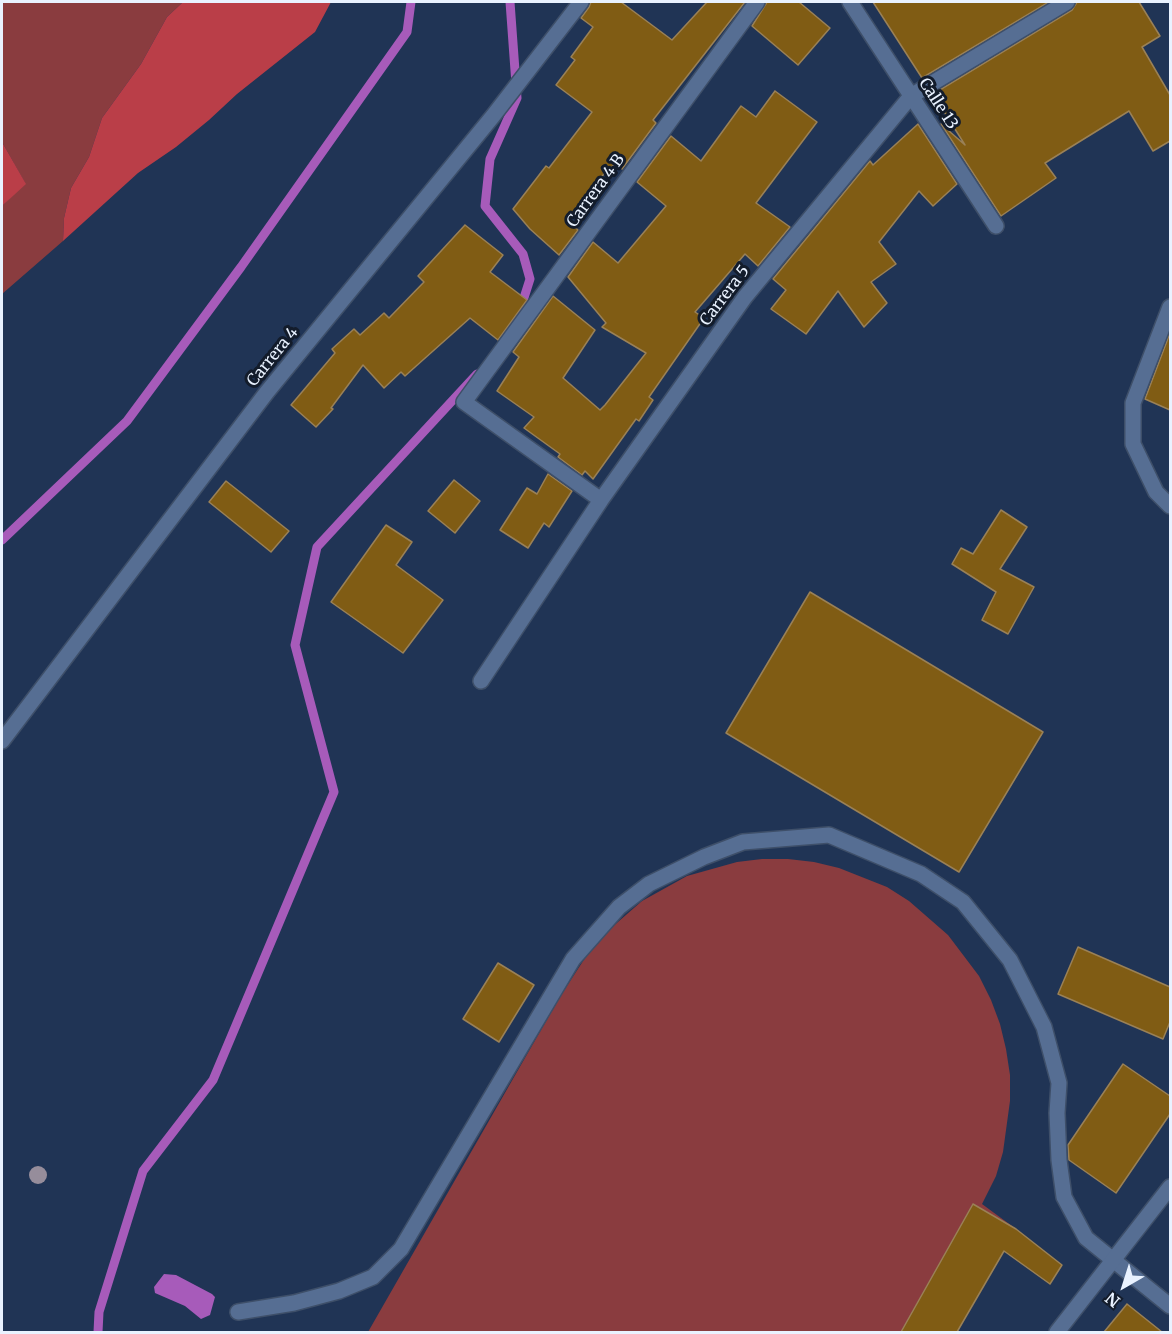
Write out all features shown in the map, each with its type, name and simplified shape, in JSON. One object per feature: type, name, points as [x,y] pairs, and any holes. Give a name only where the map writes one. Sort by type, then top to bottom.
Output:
[{"type":"street","name":"Carrera 4","points":[[2,741],[267,392],[493,116],[581,2]]},
{"type":"street","name":"Carrera 4 B","points":[[601,500],[464,402],[757,2]]},
{"type":"street","name":"Calle 13","points":[[850,2],[996,226]]},
{"type":"street","name":"Carrera 5","points":[[481,681],[601,500],[745,297],[911,96],[1060,3]]},
{"type":"street","points":[[1170,308],[1133,403],[1133,444],[1156,492],[1170,506]]},
{"type":"street","points":[[238,1312],[294,1303],[339,1291],[373,1277],[401,1249],[573,959],[619,907],[649,884],[704,857],[743,842],[829,835],[921,874],[963,902],[1010,960],[1044,1027],[1059,1083],[1058,1148],[1064,1197],[1086,1238],[1170,1306]]},
{"type":"street","points":[[1057,1332],[1170,1187]]},
{"type":"shaded area","points":[[2,2],[183,2],[167,17],[141,64],[102,118],[89,157],[71,188],[64,218],[63,241],[2,294],[2,206],[25,183],[2,142]]},
{"type":"shaded area","points":[[183,2],[331,2],[315,32],[237,94],[176,147],[138,173],[63,241],[64,218],[71,188],[89,157],[102,118],[141,64],[167,17]]},
{"type":"shaded area","points":[[2,142],[26,184],[2,206]]},
{"type":"shaded area","points":[[762,859],[814,862],[839,868],[887,887],[909,901],[948,935],[979,976],[991,1000],[1006,1049],[1010,1075],[1010,1101],[1003,1152],[996,1176],[982,1204],[1016,1229],[957,1332],[368,1332],[561,995],[603,935],[642,901],[687,876],[737,862]]},
{"type":"shaded area","points":[[164,1274],[176,1275],[212,1294],[215,1297],[210,1315],[201,1319],[185,1306],[155,1293],[154,1287]]},
{"type":"building","points":[[591,2],[621,2],[672,40],[707,2],[745,2],[653,120],[656,123],[622,169],[615,163],[607,170],[567,221],[578,230],[559,255],[530,229],[513,209],[546,166],[549,168],[592,112],[556,85],[575,60],[571,57],[593,27],[581,18]]},
{"type":"building","points":[[767,2],[799,2],[830,28],[798,65],[752,26]]},
{"type":"building","points":[[873,2],[1049,2],[922,78]]},
{"type":"building","points":[[1077,2],[1139,2],[1160,36],[1142,47],[1170,95],[1170,141],[1153,151],[1129,111],[1045,163],[1056,178],[1001,216],[941,124],[965,145],[933,94],[1072,10]]},
{"type":"building","points":[[775,91],[817,122],[756,203],[790,227],[758,266],[745,254],[695,312],[704,318],[649,397],[653,400],[639,421],[636,419],[593,479],[585,471],[582,475],[558,457],[560,454],[524,428],[534,417],[497,391],[519,357],[513,352],[553,296],[595,330],[563,378],[600,410],[646,353],[602,327],[606,323],[568,277],[593,242],[618,263],[666,206],[637,182],[671,136],[701,161],[741,106],[756,117]]},
{"type":"building","points":[[918,124],[957,184],[933,206],[919,191],[879,242],[896,264],[871,282],[887,303],[864,327],[838,291],[806,334],[771,309],[786,290],[773,279],[870,161],[873,165]]},
{"type":"building","points":[[465,225],[503,255],[490,272],[527,300],[498,340],[470,318],[405,376],[401,372],[384,388],[363,365],[331,408],[333,409],[316,427],[291,405],[335,353],[332,349],[354,329],[360,335],[384,313],[389,318],[424,282],[418,276]]},
{"type":"building","points":[[1170,333],[1170,410],[1145,399]]},
{"type":"building","points":[[548,474],[572,491],[549,527],[544,523],[528,548],[500,530],[527,488],[537,494]]},
{"type":"building","points":[[454,480],[480,501],[455,533],[428,511]]},
{"type":"building","points":[[226,481],[289,531],[271,552],[209,502]]},
{"type":"building","points":[[1001,510],[1027,527],[1000,569],[1034,587],[1008,634],[982,620],[996,592],[952,564],[961,548],[973,554]]},
{"type":"building","points":[[386,525],[412,542],[396,565],[443,600],[403,653],[331,602]]},
{"type":"building","points":[[810,592],[1043,732],[959,872],[726,733]]},
{"type":"building","points":[[1078,947],[1170,987],[1170,1022],[1163,1039],[1058,994]]},
{"type":"building","points":[[498,963],[534,985],[499,1042],[463,1019]]},
{"type":"building","points":[[1123,1064],[1170,1096],[1170,1114],[1116,1193],[1069,1160],[1068,1145]]},
{"type":"building","points":[[973,1204],[1016,1229],[1062,1265],[1050,1284],[1004,1251],[957,1332],[901,1332]]},
{"type":"building","points":[[1127,1304],[1162,1332],[1104,1332]]},
{"type":"waterway","points":[[2,540],[127,421],[241,267],[407,32],[411,2]]},
{"type":"waterway","points":[[506,334],[522,304],[530,279],[523,254],[485,206],[490,159],[517,98],[510,2]]},
{"type":"waterway","points":[[98,1332],[99,1312],[143,1171],[213,1080],[334,792],[295,645],[317,547],[477,374]]}]
